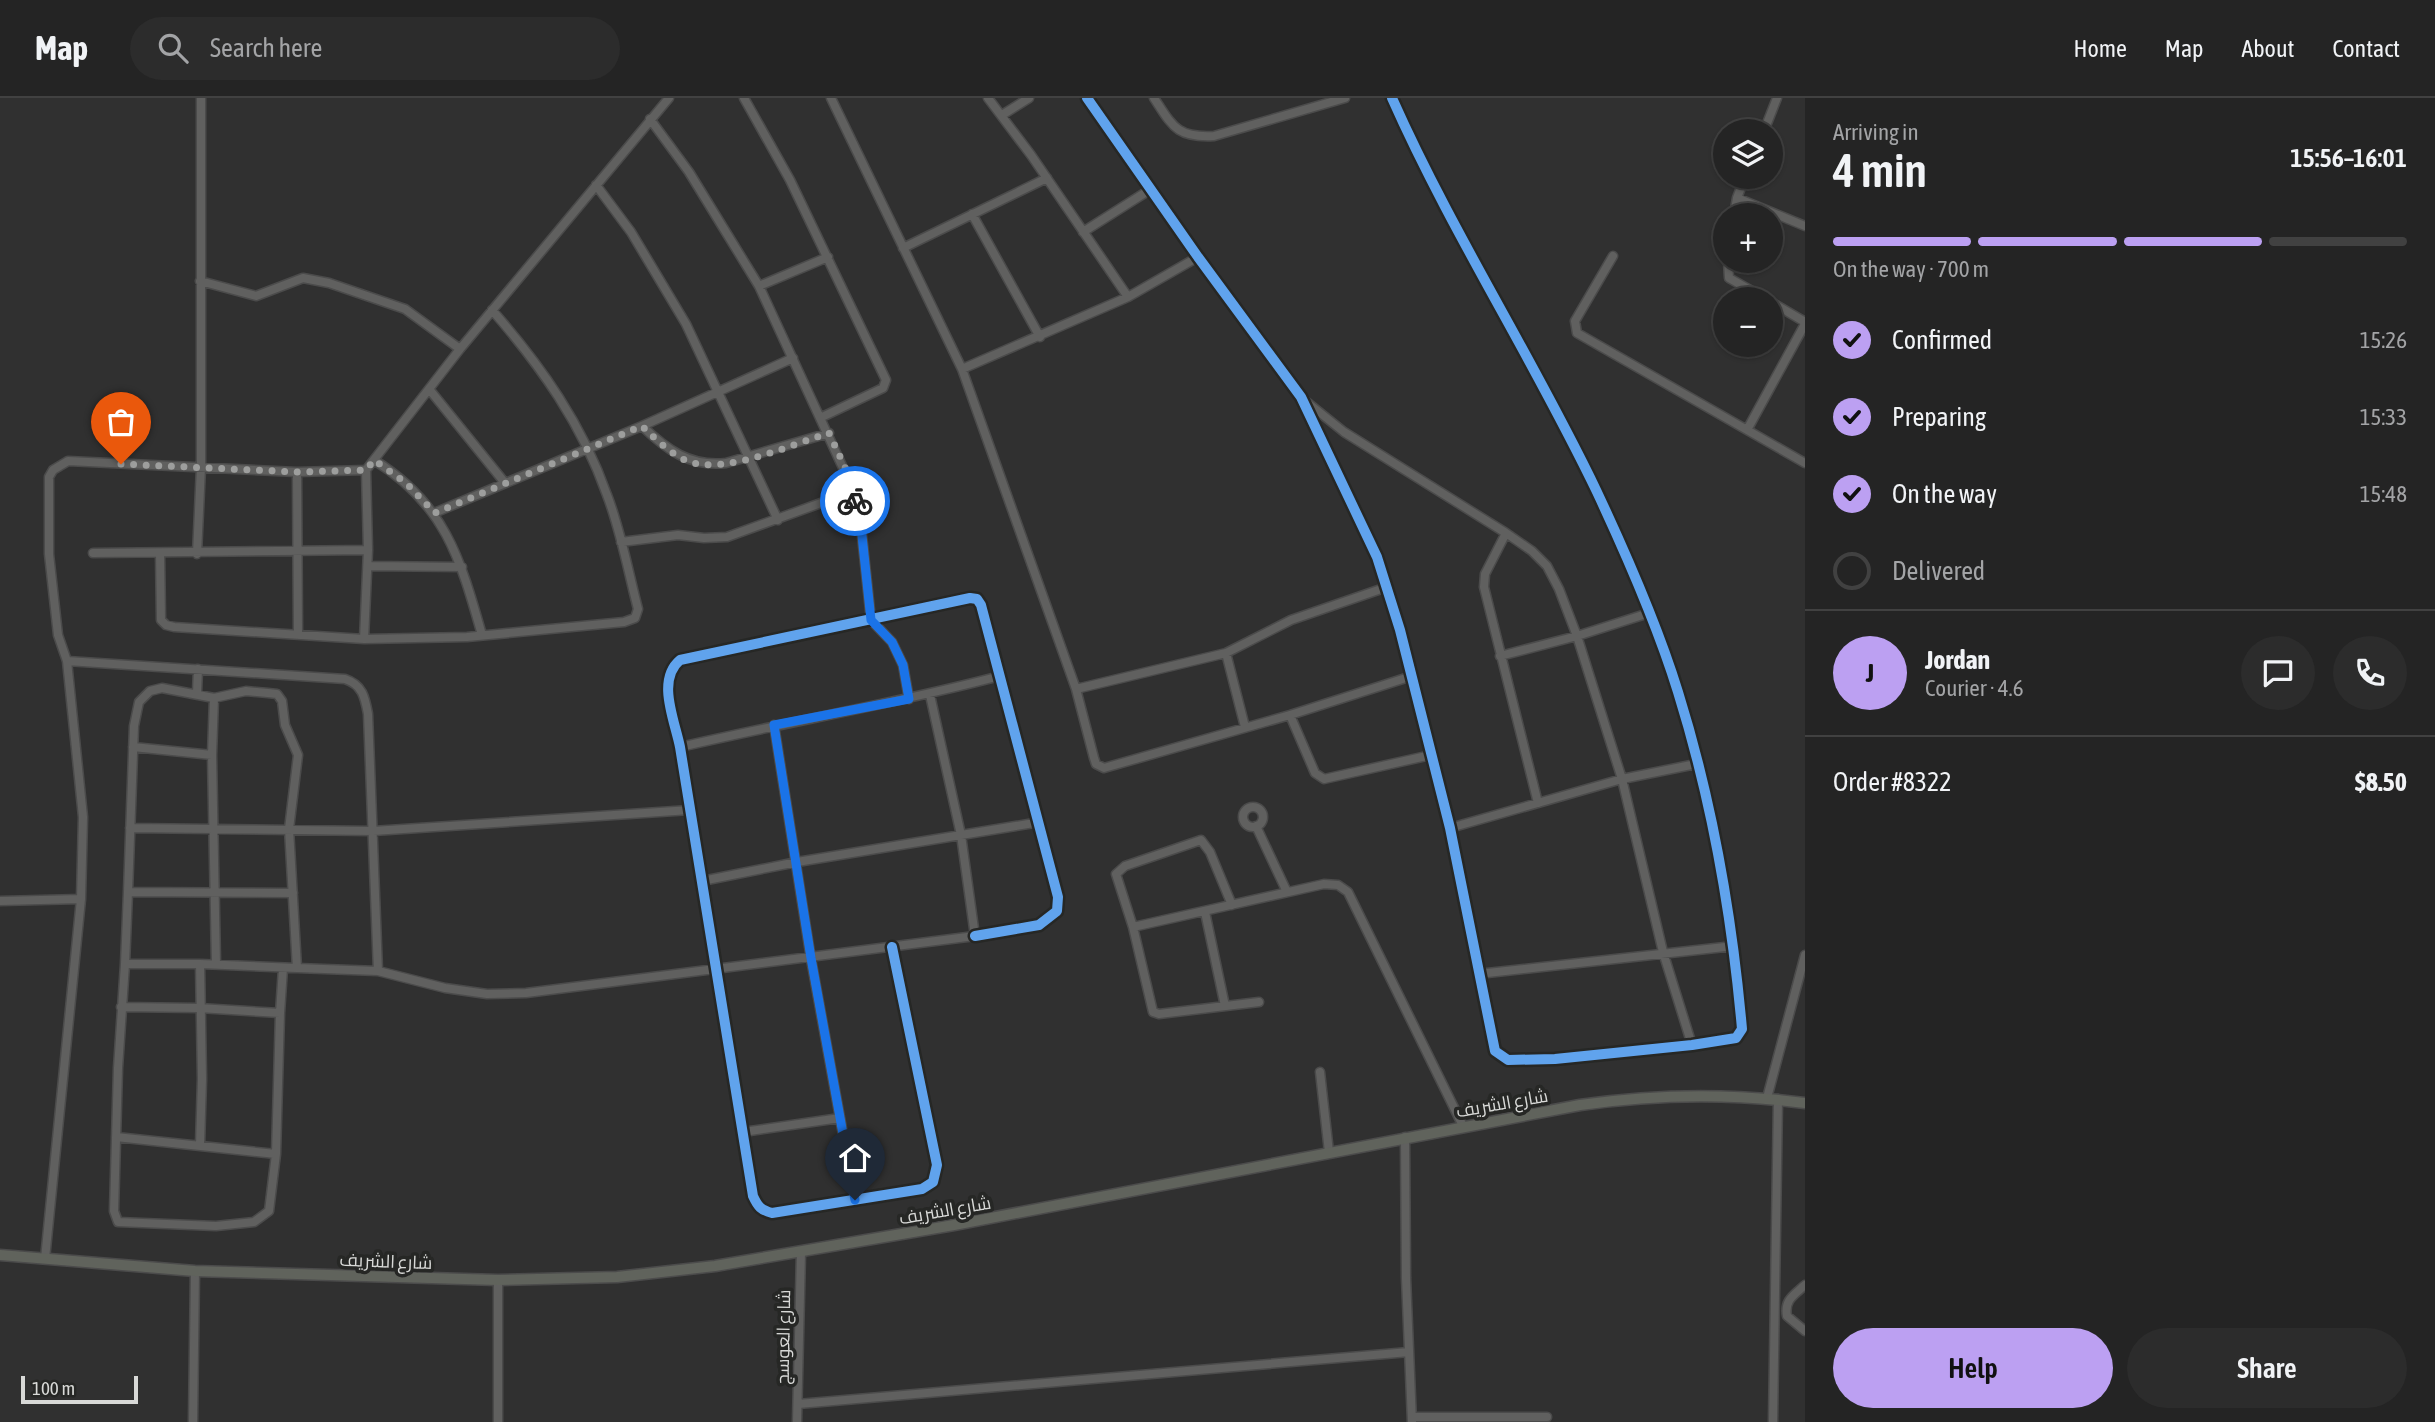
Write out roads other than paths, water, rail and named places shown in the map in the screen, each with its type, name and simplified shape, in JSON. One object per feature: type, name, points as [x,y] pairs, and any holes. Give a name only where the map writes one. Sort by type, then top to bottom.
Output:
[{"type":"main road","name":"شارع الشريف","points":[[0,1255],[195,1271],[498,1280],[617,1277],[715,1266],[801,1252],[1462,1126],[1626,1098],[1707,1094],[1805,1103]]},
{"type":"street","points":[[197,554],[201,467],[201,98]]},
{"type":"street","points":[[364,639],[368,566],[366,470],[460,349],[669,98]]},
{"type":"street","points":[[744,98],[790,180],[886,380],[883,388],[822,417]]},
{"type":"street","points":[[831,98],[962,369],[1076,689],[1096,764],[1104,768],[1290,715],[1412,676]]},
{"type":"street","points":[[988,98],[1128,297]]},
{"type":"street","points":[[1002,115],[1029,98]]},
{"type":"street","points":[[1087,98],[1198,257],[1301,397],[1377,557],[1412,676],[1450,828],[1495,1051],[1508,1060],[1569,1058],[1733,1039],[1740,1034],[1734,946],[1719,862],[1678,690],[1649,613],[1596,490],[1420,158],[1392,98]]},
{"type":"street","points":[[1154,98],[1172,126],[1186,135],[1198,137],[1214,136],[1345,98]]},
{"type":"street","points":[[1769,119],[1777,98]]},
{"type":"street","points":[[650,119],[689,173],[759,286],[822,417],[850,483],[860,517],[871,620],[892,642],[903,665],[909,699]]},
{"type":"street","points":[[903,248],[1046,178]]},
{"type":"street","points":[[596,186],[631,232],[679,313],[778,520]]},
{"type":"street","points":[[1083,232],[1151,189]]},
{"type":"street","points":[[1736,203],[1740,189]]},
{"type":"street","points":[[1737,198],[1805,226]]},
{"type":"street","points":[[972,214],[1040,337]]},
{"type":"street","points":[[1613,256],[1575,321],[1577,333],[1805,463]]},
{"type":"street","points":[[759,286],[828,257]]},
{"type":"street","points":[[962,369],[1128,297],[1198,257]]},
{"type":"street","points":[[1729,273],[1729,278],[1745,287]]},
{"type":"street","points":[[200,281],[256,296],[303,278],[329,282],[405,309],[460,349]]},
{"type":"street","points":[[1747,430],[1805,323],[1783,309]]},
{"type":"street","points":[[160,553],[161,620],[166,625],[364,639],[482,635],[624,622],[635,618],[638,608],[608,495],[587,448],[547,376],[492,310]]},
{"type":"street","points":[[435,513],[642,426],[793,358]]},
{"type":"street","points":[[429,388],[505,483]]},
{"type":"street","points":[[1301,397],[1343,432],[1506,533],[1532,551],[1547,566],[1577,636],[1622,779],[1662,953],[1692,1045]]},
{"type":"street","points":[[642,426],[688,461],[712,465],[829,433]]},
{"type":"street","points":[[374,460],[406,483],[435,513],[462,567],[482,635]]},
{"type":"street","points":[[45,1259],[81,899],[83,817],[67,661],[58,635],[49,554],[49,477],[53,470],[68,461],[297,472],[366,470]]},
{"type":"street","points":[[297,472],[298,634]]},
{"type":"street","points":[[621,542],[678,535],[716,539],[778,520],[831,499],[846,492],[850,483]]},
{"type":"street","points":[[1506,533],[1485,574],[1484,587],[1538,803]]},
{"type":"street","points":[[93,553],[197,554],[368,550]]},
{"type":"street","points":[[368,566],[462,567]]},
{"type":"street","points":[[1076,689],[1226,653],[1291,620],[1387,587]]},
{"type":"street","points":[[125,964],[216,964],[379,971],[446,988],[487,994],[526,993],[716,969],[811,958],[1039,925],[1057,911],[1054,872],[981,605],[977,599],[970,598],[680,660],[671,670],[668,689],[680,747],[716,969],[743,1132],[753,1196],[763,1211],[772,1213],[922,1189],[933,1181],[937,1173],[892,947]]},
{"type":"street","points":[[1500,656],[1577,636],[1649,613]]},
{"type":"street","points":[[1226,653],[1245,727]]},
{"type":"street","points":[[67,661],[345,679],[359,687],[365,697],[368,714],[379,971]]},
{"type":"street","points":[[197,693],[198,670]]},
{"type":"street","points":[[680,747],[774,725],[930,695],[1000,676]]},
{"type":"street","points":[[283,968],[272,1204],[263,1218],[254,1222],[216,1226],[122,1224],[115,1218],[114,1211],[121,1007],[133,747],[139,702],[144,696],[162,688],[214,698],[246,691],[278,694],[282,701],[285,725],[298,755],[289,829],[297,968]]},
{"type":"street","points":[[930,695],[961,835],[975,936]]},
{"type":"street","points":[[214,698],[212,755],[216,964]]},
{"type":"street","points":[[1290,715],[1315,773],[1324,779],[1431,755]]},
{"type":"street","points":[[774,725],[811,958],[855,1200]]},
{"type":"street","points":[[133,747],[212,755]]},
{"type":"street","points":[[1450,828],[1622,779],[1696,764]]},
{"type":"street","points":[[130,828],[373,831],[690,810]]},
{"type":"street","points":[[702,881],[797,862],[1040,822]]},
{"type":"street","points":[[1256,826],[1287,892]]},
{"type":"street","points":[[1232,905],[1205,843],[1194,840],[1117,870],[1153,1012],[1159,1014],[1259,1002]]},
{"type":"street","points":[[1133,927],[1324,884],[1338,886],[1348,892],[1462,1126]]},
{"type":"street","points":[[128,892],[293,893]]},
{"type":"street","points":[[0,901],[81,899]]},
{"type":"street","points":[[1205,912],[1225,1006]]},
{"type":"street","points":[[1478,974],[1734,946]]},
{"type":"street","points":[[1773,1422],[1772,1099],[1805,955]]},
{"type":"street","points":[[200,964],[200,1145]]},
{"type":"street","points":[[121,1007],[199,1007],[280,1013]]},
{"type":"street","points":[[1320,1072],[1329,1152]]},
{"type":"street","points":[[743,1132],[840,1118]]},
{"type":"street","points":[[1405,1137],[1406,1278],[1412,1419],[1547,1418]]},
{"type":"street","points":[[116,1138],[276,1154]]},
{"type":"street","name":"شارع العوسج","points":[[797,1422],[801,1252]]},
{"type":"street","points":[[193,1422],[195,1271]]},
{"type":"street","points":[[498,1280],[498,1422]]},
{"type":"street","points":[[1805,1285],[1788,1300],[1786,1307],[1787,1316],[1805,1331]]},
{"type":"street","points":[[798,1404],[1409,1352]]}]
